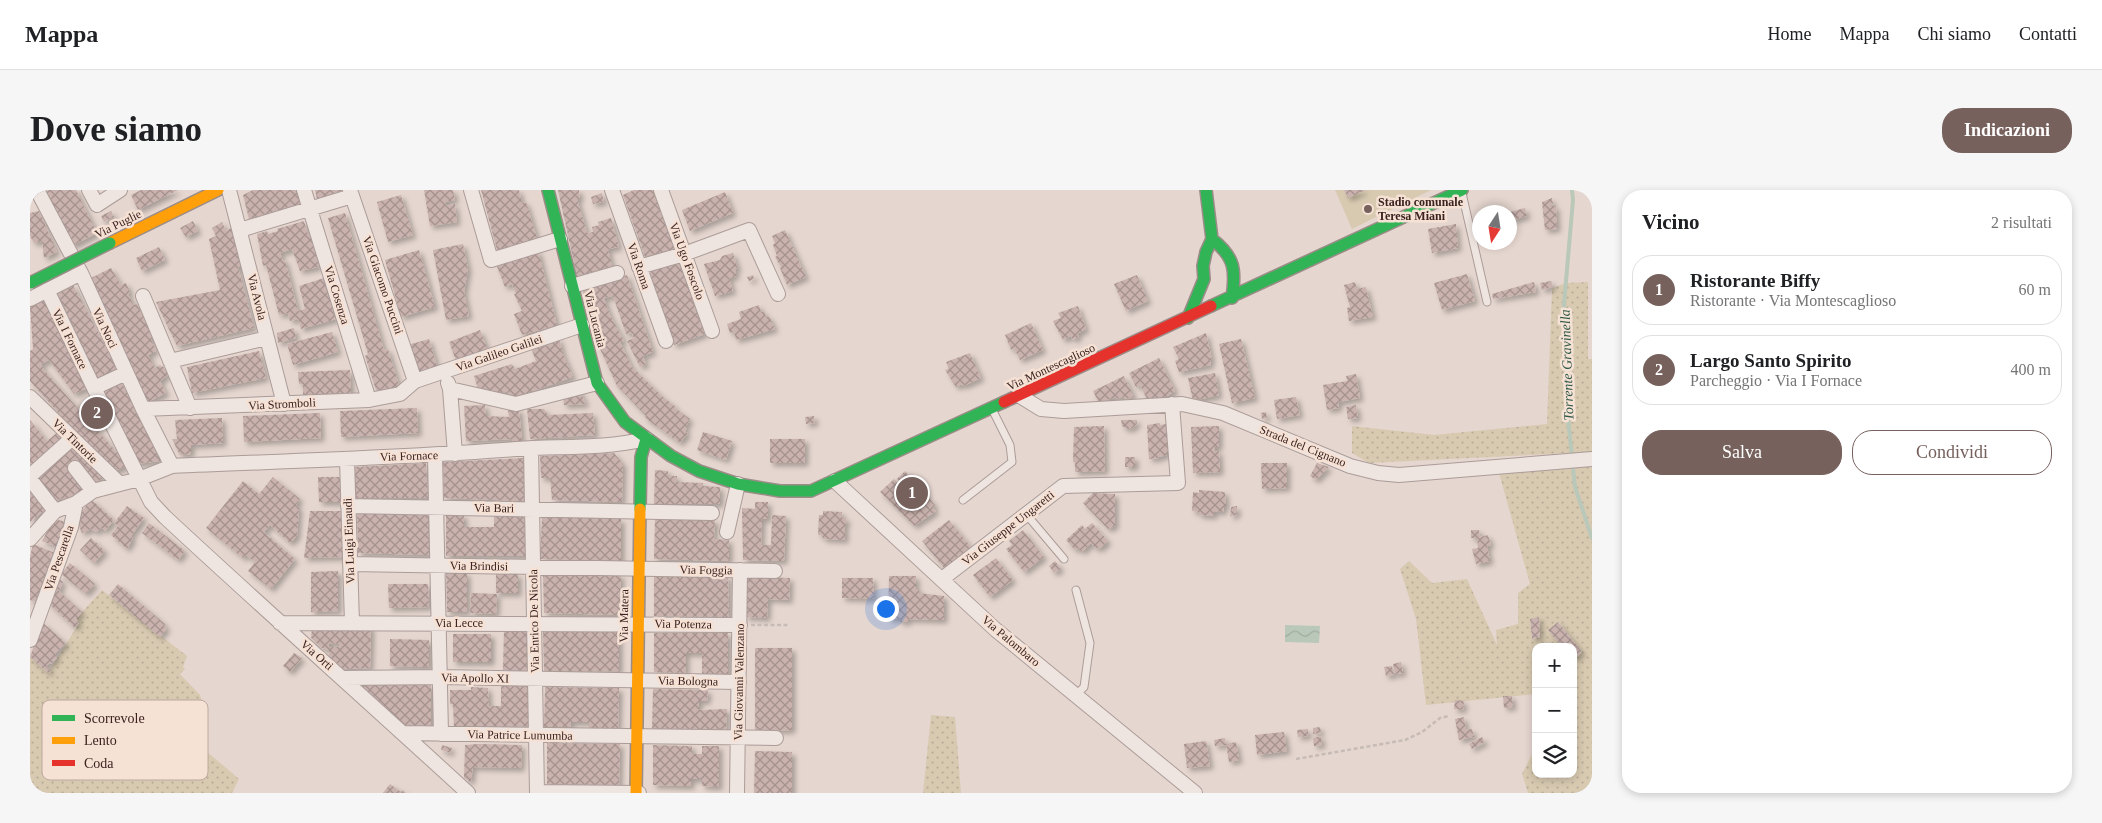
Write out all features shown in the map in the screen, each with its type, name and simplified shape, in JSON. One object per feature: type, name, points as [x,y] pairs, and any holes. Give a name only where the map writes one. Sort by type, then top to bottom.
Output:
[{"type":"street","name":"Via Noci","points":[[37,190],[80,273],[143,409],[172,466]]},
{"type":"street","points":[[89,190],[97,204],[120,190]]},
{"type":"street","name":"Via Puglie","points":[[30,283],[218,190]]},
{"type":"street","name":"Via Avola","points":[[229,190],[284,404]]},
{"type":"street","name":"Via Cosenza","points":[[304,190],[369,400]]},
{"type":"street","points":[[471,190],[491,260],[560,239]]},
{"type":"street","name":"Via Lucania","points":[[548,190],[597,383],[625,422],[646,439]]},
{"type":"street","name":"Via Roma","points":[[612,190],[666,342]]},
{"type":"street","name":"Via Ugo Foscolo","points":[[661,190],[712,331]]},
{"type":"street","points":[[1206,190],[1212,239],[1206,252],[1203,266],[1210,286],[1232,298],[1235,282],[1242,271]]},
{"type":"street","name":"Via Montescaglioso","points":[[646,439],[670,456],[699,471],[738,484],[780,491],[811,491],[1232,298],[1461,190]]},
{"type":"street","points":[[240,230],[311,208],[351,193]]},
{"type":"street","name":"Via Giacomo Puccini","points":[[351,193],[416,381]]},
{"type":"street","points":[[639,267],[684,254],[749,230],[778,294]]},
{"type":"street","points":[[1212,239],[1227,250],[1242,271],[1260,284]]},
{"type":"street","points":[[30,299],[80,273]]},
{"type":"street","points":[[572,286],[617,273]]},
{"type":"street","points":[[1188,318],[1210,286]]},
{"type":"street","name":"Via I Fornace","points":[[47,290],[139,480],[151,502],[165,517]]},
{"type":"street","points":[[143,296],[190,408]]},
{"type":"street","name":"Via Galileo Galilei","points":[[416,381],[582,325]]},
{"type":"street","points":[[170,361],[267,338]]},
{"type":"street","points":[[444,371],[450,390],[455,454]]},
{"type":"street","points":[[94,388],[126,373]]},
{"type":"street","name":"Via Stromboli","points":[[143,409],[369,400],[400,394],[416,381]]},
{"type":"street","points":[[450,390],[516,404],[597,383]]},
{"type":"street","name":"Strada del Cignano","points":[[1020,396],[1041,409],[1064,411],[1182,404],[1222,413],[1350,466],[1378,473],[1399,475],[1592,459]]},
{"type":"street","name":"Via Tintorie","points":[[30,397],[120,484]]},
{"type":"street","name":"Via Giuseppe Ungaretti","points":[[942,579],[1063,486],[1178,483],[1172,404]]},
{"type":"street","name":"Via Fornace","points":[[172,466],[435,456],[531,448],[620,445],[646,439]]},
{"type":"street","name":"Via Matera","points":[[637,793],[638,569],[641,457],[646,439]]},
{"type":"street","points":[[55,511],[30,478],[69,441]]},
{"type":"street","name":"Via Enrico De Nicola","points":[[531,448],[537,793]]},
{"type":"street","points":[[435,456],[441,734]]},
{"type":"street","name":"Via Luigi Einaudi","points":[[347,458],[352,623]]},
{"type":"street","points":[[30,539],[55,511],[76,503],[93,491],[139,480],[172,466]]},
{"type":"street","points":[[75,468],[93,491]]},
{"type":"street","name":"Via Palombaro","points":[[835,481],[996,630],[1195,793]]},
{"type":"street","points":[[727,532],[738,484]]},
{"type":"street","name":"Via Pescarella","points":[[30,640],[71,527],[76,503]]},
{"type":"street","name":"Via Bari","points":[[348,506],[640,510],[712,513]]},
{"type":"street","name":"Via Orti","points":[[165,517],[280,623],[344,678],[468,793]]},
{"type":"street","name":"Via Brindisi","points":[[350,564],[638,569]]},
{"type":"street","name":"Via Foggia","points":[[638,569],[775,571]]},
{"type":"street","name":"Via Giovanni Valenzano","points":[[738,793],[740,570]]},
{"type":"street","name":"Via Lecce","points":[[280,623],[637,623]]},
{"type":"street","name":"Via Potenza","points":[[637,623],[740,625]]},
{"type":"street","name":"Via Apollo XI","points":[[344,678],[440,677],[535,680],[637,680]]},
{"type":"street","name":"Via Bologna","points":[[637,680],[739,682]]},
{"type":"street","name":"Via Patrice Lumumba","points":[[403,733],[776,738]]},
{"type":"street","points":[[537,793],[637,793]]},
{"type":"lane","points":[[1461,190],[1487,302]]},
{"type":"lane","points":[[963,500],[1012,462],[1010,445],[992,409]]},
{"type":"lane","points":[[1026,514],[1064,559]]},
{"type":"lane","points":[[1076,590],[1090,643],[1084,687],[1076,695]]},
{"type":"path","points":[[740,625],[790,625]]},
{"type":"path","points":[[1296,759],[1405,740],[1422,732],[1440,718],[1449,716]]},
{"type":"shaded area","name":"Stadio comunale Teresa Miani","points":[[1335,190],[1431,190],[1352,229]]},
{"type":"shaded area","points":[[1588,282],[1588,359],[1592,359],[1592,452],[1369,463],[1352,453],[1352,426],[1434,435],[1547,424],[1552,288],[1566,283]]},
{"type":"shaded area","points":[[1592,465],[1592,793],[1528,793],[1522,774],[1532,755],[1532,778],[1577,778],[1577,656],[1582,652],[1577,643],[1575,643],[1558,622],[1548,630],[1559,643],[1532,643],[1532,694],[1426,705],[1416,619],[1400,569],[1409,561],[1432,583],[1467,579],[1497,645],[1496,630],[1518,624],[1518,593],[1530,584],[1499,473]],"holes":[[[1539,617],[1540,637],[1532,639],[1530,619]]]},
{"type":"shaded area","points":[[102,590],[187,656],[183,667],[185,669],[180,674],[200,695],[202,700],[42,700],[42,780],[208,780],[208,753],[239,779],[232,793],[30,793],[30,657],[48,673],[79,623],[76,619]]},
{"type":"shaded area","points":[[931,715],[955,717],[961,793],[923,793]]},
{"type":"water","points":[[1285,625],[1320,626],[1319,643],[1285,642]]},
{"type":"building","points":[[45,190],[76,190],[97,233],[72,246]]},
{"type":"building","points":[[141,190],[178,190],[138,210],[131,195]]},
{"type":"building","points":[[253,190],[297,190],[301,204],[249,219],[243,195]]},
{"type":"building","points":[[315,190],[344,190],[317,199]]},
{"type":"building","points":[[424,190],[453,190],[455,200],[445,202],[446,206],[455,204],[457,222],[430,226]]},
{"type":"building","points":[[481,190],[519,190],[522,203],[526,202],[537,238],[497,250]]},
{"type":"building","points":[[558,190],[579,190],[580,199],[577,199],[587,233],[593,232],[592,227],[599,225],[598,222],[611,218],[619,247],[608,249],[613,270],[577,277]]},
{"type":"building","points":[[634,190],[654,190],[676,249],[645,257],[623,195]]},
{"type":"building","points":[[1344,190],[1366,190],[1348,198]]},
{"type":"building","points":[[725,192],[733,213],[690,231],[682,210]]},
{"type":"building","points":[[602,193],[604,202],[593,204],[591,197]]},
{"type":"building","points":[[401,195],[413,235],[388,242],[377,202]]},
{"type":"building","points":[[1552,198],[1553,204],[1547,206],[1556,206],[1557,229],[1545,230],[1542,202]]},
{"type":"building","points":[[1525,208],[1527,216],[1517,219],[1517,210]]},
{"type":"building","points":[[39,211],[57,252],[44,258],[42,241],[34,243],[30,236],[30,213]]},
{"type":"building","points":[[111,211],[114,217],[104,222],[101,216]]},
{"type":"building","points":[[345,213],[384,350],[388,349],[400,389],[376,390],[365,356],[368,354],[328,218]]},
{"type":"building","points":[[193,221],[198,231],[186,237],[180,228]]},
{"type":"building","points":[[304,221],[308,235],[310,234],[319,267],[300,271],[292,249],[280,253],[283,261],[285,260],[298,311],[305,309],[299,286],[324,278],[336,319],[301,329],[298,319],[290,321],[288,313],[279,315],[266,265],[263,266],[257,234],[267,231],[268,234],[278,231],[277,229]]},
{"type":"building","points":[[222,222],[226,231],[235,226],[245,263],[238,267],[254,328],[177,346],[156,302],[220,290],[209,239],[216,236],[212,228]]},
{"type":"building","points":[[1456,224],[1458,248],[1432,253],[1428,229]]},
{"type":"building","points":[[785,230],[806,277],[787,285],[781,267],[775,257],[777,256],[772,236]]},
{"type":"building","points":[[463,244],[468,269],[464,292],[469,316],[446,320],[433,250]]},
{"type":"building","points":[[159,247],[165,260],[142,271],[136,258]]},
{"type":"building","points":[[419,250],[435,307],[401,317],[385,260]]},
{"type":"building","points":[[538,250],[557,325],[522,335],[514,314],[522,311],[514,294],[516,294],[512,284],[505,287],[496,264]]},
{"type":"building","points":[[733,253],[738,269],[735,269],[736,276],[729,278],[733,291],[715,296],[704,264],[720,260],[722,256]]},
{"type":"building","points":[[680,259],[705,334],[674,345],[649,270]]},
{"type":"building","points":[[111,268],[121,285],[126,283],[130,292],[128,294],[134,305],[137,304],[154,338],[151,339],[156,351],[148,355],[155,368],[160,365],[163,366],[168,375],[160,381],[166,393],[148,402],[89,279]]},
{"type":"building","points":[[1467,274],[1475,301],[1442,310],[1434,283]]},
{"type":"building","points":[[627,275],[653,352],[643,356],[646,364],[640,367],[627,341],[634,338],[632,333],[626,334],[613,296],[604,298],[610,315],[624,341],[620,342],[632,367],[675,408],[690,419],[685,428],[687,428],[685,432],[688,433],[680,443],[645,418],[646,416],[617,386],[600,349],[582,288]]},
{"type":"building","points":[[753,275],[754,279],[749,281],[747,277]]},
{"type":"building","points":[[1137,275],[1148,301],[1126,311],[1114,284]]},
{"type":"building","points":[[1551,281],[1553,287],[1542,290],[1540,283]]},
{"type":"building","points":[[1355,282],[1357,289],[1366,287],[1373,317],[1349,321],[1347,308],[1350,307],[1344,285]]},
{"type":"building","points":[[1534,282],[1536,292],[1493,299],[1492,294]]},
{"type":"building","points":[[73,285],[119,372],[95,383],[51,295]]},
{"type":"building","points":[[46,298],[90,387],[74,394],[49,360],[41,364],[44,370],[128,465],[112,473],[30,381],[30,351],[33,349],[30,307]]},
{"type":"building","points":[[759,305],[761,312],[764,311],[766,317],[769,316],[775,329],[736,340],[734,332],[730,333],[727,324],[741,319],[739,312]]},
{"type":"building","points":[[1078,306],[1086,329],[1077,334],[1079,337],[1073,340],[1071,336],[1063,340],[1053,321],[1061,318],[1058,313]]},
{"type":"building","points":[[1031,323],[1043,350],[1020,360],[1014,348],[1011,350],[1005,335]]},
{"type":"building","points":[[294,328],[296,338],[278,343],[277,333]]},
{"type":"building","points":[[480,330],[488,351],[457,363],[449,342]]},
{"type":"building","points":[[332,332],[338,352],[293,365],[287,344]]},
{"type":"building","points":[[1206,333],[1212,360],[1210,360],[1211,365],[1179,372],[1175,361],[1179,359],[1173,347]]},
{"type":"building","points":[[559,338],[563,354],[573,377],[511,399],[507,391],[495,396],[491,390],[479,392],[474,376],[512,364],[515,369],[536,361],[531,348]]},
{"type":"building","points":[[429,339],[438,369],[417,376],[408,345]]},
{"type":"building","points":[[1241,339],[1255,398],[1232,403],[1219,344]]},
{"type":"building","points":[[259,351],[266,378],[192,393],[187,367]]},
{"type":"building","points":[[970,353],[981,378],[956,387],[945,370],[949,369],[946,362]]},
{"type":"building","points":[[1159,358],[1175,391],[1158,402],[1155,397],[1148,401],[1140,385],[1136,387],[1129,373]]},
{"type":"building","points":[[350,370],[351,393],[303,395],[303,384],[299,384],[298,372]]},
{"type":"building","points":[[1215,373],[1219,395],[1193,401],[1188,378]]},
{"type":"building","points":[[1356,374],[1360,398],[1338,402],[1339,408],[1327,410],[1323,385],[1347,381],[1346,376]]},
{"type":"building","points":[[1124,376],[1134,397],[1125,399],[1124,396],[1117,399],[1116,397],[1099,403],[1093,391]]},
{"type":"building","points":[[121,381],[161,461],[136,464],[99,390]]},
{"type":"building","points":[[579,389],[586,404],[564,405],[563,395]]},
{"type":"building","points":[[1296,397],[1300,415],[1277,419],[1274,400]]},
{"type":"building","points":[[485,405],[486,416],[509,417],[508,410],[519,409],[522,441],[511,442],[511,439],[466,441],[464,406]]},
{"type":"building","points":[[1356,405],[1358,418],[1348,419],[1346,407]]},
{"type":"building","points":[[417,408],[418,433],[341,437],[340,411]]},
{"type":"building","points":[[527,409],[544,409],[548,415],[593,413],[595,435],[530,439]]},
{"type":"building","points":[[1266,412],[1267,418],[1262,419],[1261,413]]},
{"type":"building","points":[[320,413],[321,438],[244,442],[243,416]]},
{"type":"building","points":[[814,416],[815,423],[806,424],[805,417]]},
{"type":"building","points":[[222,418],[223,443],[191,445],[191,454],[180,455],[172,439],[177,439],[175,420]]},
{"type":"building","points":[[30,420],[47,441],[59,431],[67,438],[30,470]]},
{"type":"building","points":[[1121,420],[1137,420],[1137,423],[1133,428],[1127,429],[1122,426]]},
{"type":"building","points":[[1160,423],[1160,425],[1167,424],[1171,453],[1167,453],[1167,455],[1159,458],[1149,459],[1147,425]]},
{"type":"building","points":[[1104,426],[1105,471],[1075,472],[1075,462],[1073,462],[1074,427]]},
{"type":"building","points":[[1219,426],[1219,447],[1215,447],[1215,452],[1219,451],[1220,472],[1193,473],[1191,427]]},
{"type":"building","points":[[703,432],[732,441],[726,460],[697,450]]},
{"type":"building","points":[[770,439],[805,439],[805,463],[770,463]]},
{"type":"building","points":[[72,442],[103,478],[63,501],[61,498],[54,503],[35,474]]},
{"type":"building","points":[[614,453],[623,464],[622,502],[552,500],[550,478],[541,478],[540,456]]},
{"type":"building","points":[[1125,457],[1135,457],[1135,467],[1125,467]]},
{"type":"building","points":[[524,458],[526,501],[444,498],[443,462]]},
{"type":"building","points":[[426,463],[428,498],[354,498],[355,467]]},
{"type":"building","points":[[1261,463],[1287,463],[1287,488],[1262,489]]},
{"type":"building","points":[[1317,463],[1329,467],[1316,480],[1310,476]]},
{"type":"building","points":[[655,470],[668,471],[668,476],[677,476],[677,482],[703,483],[703,486],[720,487],[720,504],[654,504]]},
{"type":"building","points":[[905,471],[935,505],[933,508],[936,511],[914,526],[880,492],[894,479],[898,483],[897,479]]},
{"type":"building","points":[[273,477],[300,499],[296,505],[299,508],[297,536],[290,543],[270,525],[264,532],[295,559],[271,589],[248,571],[255,562],[246,555],[243,558],[206,528],[243,481],[259,494]]},
{"type":"building","points":[[318,477],[341,477],[342,502],[319,502]]},
{"type":"building","points":[[30,489],[46,509],[30,522]]},
{"type":"building","points":[[1199,490],[1225,492],[1226,506],[1224,506],[1223,512],[1214,511],[1214,516],[1199,515],[1199,512],[1192,511],[1193,492],[1199,493]]},
{"type":"building","points":[[1093,493],[1115,494],[1115,526],[1108,529],[1083,503]]},
{"type":"building","points":[[91,499],[114,520],[105,531],[102,528],[96,532],[91,529],[82,533],[76,519]]},
{"type":"building","points":[[755,502],[768,502],[768,519],[762,519],[761,545],[771,545],[772,515],[786,516],[784,561],[743,560],[742,508],[755,509]]},
{"type":"building","points":[[127,506],[144,518],[131,536],[126,532],[133,538],[127,549],[111,535],[118,526],[114,523]]},
{"type":"building","points":[[1237,506],[1237,514],[1230,517],[1231,507]]},
{"type":"building","points":[[310,511],[343,511],[343,557],[304,558]]},
{"type":"building","points":[[823,511],[842,512],[842,518],[846,518],[847,522],[845,524],[845,540],[823,539],[822,535],[818,535],[819,515],[823,515]]},
{"type":"building","points":[[357,512],[429,515],[429,555],[358,553]]},
{"type":"building","points":[[446,515],[464,515],[464,527],[494,527],[494,516],[526,516],[525,556],[446,556]]},
{"type":"building","points":[[542,516],[621,519],[621,561],[540,559]]},
{"type":"building","points":[[655,518],[715,520],[714,539],[729,540],[729,561],[654,559]]},
{"type":"building","points":[[54,519],[66,522],[57,547],[42,541]]},
{"type":"building","points":[[949,520],[971,547],[944,568],[922,541]]},
{"type":"building","points":[[149,523],[185,551],[178,560],[142,533]]},
{"type":"building","points":[[1092,523],[1108,541],[1100,549],[1099,547],[1096,549],[1091,543],[1082,552],[1078,548],[1075,550],[1066,540],[1082,525],[1085,529]]},
{"type":"building","points":[[1023,530],[1044,557],[1024,572],[1006,549],[1012,545],[1009,541]]},
{"type":"building","points":[[1471,530],[1479,530],[1480,537],[1488,535],[1491,545],[1487,546],[1490,561],[1476,564],[1472,549],[1478,548],[1477,538],[1471,538]]},
{"type":"building","points":[[91,538],[105,551],[94,563],[80,550]]},
{"type":"building","points":[[33,544],[55,553],[36,602],[30,600],[30,557]]},
{"type":"building","points":[[996,558],[1013,580],[990,597],[973,575]]},
{"type":"building","points":[[1055,561],[1061,569],[1054,573],[1049,566]]},
{"type":"building","points":[[70,563],[95,584],[86,594],[61,574]]},
{"type":"building","points":[[338,571],[338,611],[311,612],[311,572]]},
{"type":"building","points":[[446,572],[467,573],[467,612],[447,612]]},
{"type":"building","points":[[496,573],[518,574],[518,593],[496,593]]},
{"type":"building","points":[[543,573],[621,575],[620,615],[544,613]]},
{"type":"building","points":[[654,576],[728,576],[729,617],[654,616]]},
{"type":"building","points":[[746,576],[790,578],[789,600],[768,599],[767,618],[745,617]]},
{"type":"building","points":[[889,576],[916,576],[916,589],[919,589],[919,593],[944,596],[944,620],[908,619],[908,622],[900,622],[900,619],[888,619]]},
{"type":"building","points":[[57,577],[63,582],[59,591],[82,612],[76,619],[79,622],[75,628],[48,603]]},
{"type":"building","points":[[842,578],[873,578],[874,599],[842,598]]},
{"type":"building","points":[[118,584],[165,624],[164,626],[167,628],[160,637],[109,595]]},
{"type":"building","points":[[388,584],[428,584],[429,607],[389,608]]},
{"type":"building","points":[[471,593],[497,594],[496,614],[470,613]]},
{"type":"building","points":[[1539,617],[1540,637],[1532,639],[1530,619]]},
{"type":"building","points":[[42,622],[66,643],[55,654],[57,658],[46,666],[51,671],[48,673],[30,657]]},
{"type":"building","points":[[1558,622],[1575,643],[1559,643],[1548,630]]},
{"type":"building","points":[[312,626],[371,626],[370,668],[343,669],[329,657],[329,650],[322,648],[311,638]],"holes":[[[329,643],[339,644],[340,647],[329,647]]]},
{"type":"building","points":[[504,630],[529,630],[528,671],[503,670]]},
{"type":"building","points":[[619,631],[619,671],[544,672],[543,632]]},
{"type":"building","points":[[654,633],[728,633],[728,674],[702,674],[702,653],[686,653],[686,673],[654,672]]},
{"type":"building","points":[[453,634],[491,634],[491,662],[453,662]]},
{"type":"building","points":[[390,639],[429,640],[429,667],[390,666]]},
{"type":"building","points":[[1577,646],[1582,652],[1577,656]]},
{"type":"building","points":[[755,648],[792,648],[792,730],[755,731]]},
{"type":"building","points":[[294,653],[302,658],[290,672],[283,666]]},
{"type":"building","points":[[1401,662],[1403,673],[1395,674],[1393,664]]},
{"type":"building","points":[[1392,666],[1394,675],[1386,676],[1384,667]]},
{"type":"building","points":[[359,684],[431,685],[431,726],[405,725]]},
{"type":"building","points":[[501,686],[528,686],[529,726],[454,727],[453,704],[450,704],[450,690],[471,690],[471,687],[488,688],[489,706],[501,706]]},
{"type":"building","points":[[545,687],[619,688],[618,728],[589,728],[589,722],[571,722],[571,727],[544,727]]},
{"type":"building","points":[[653,689],[708,690],[707,701],[699,701],[699,710],[727,709],[726,731],[652,730]]},
{"type":"building","points":[[1503,696],[1512,696],[1513,707],[1504,708]]},
{"type":"building","points":[[1455,700],[1464,701],[1463,710],[1454,709]]},
{"type":"building","points":[[1464,717],[1466,730],[1472,729],[1474,737],[1459,740],[1455,719]]},
{"type":"building","points":[[1320,727],[1321,733],[1313,734],[1313,728]]},
{"type":"building","points":[[1308,729],[1308,736],[1298,737],[1297,730]]},
{"type":"building","points":[[1284,732],[1287,751],[1257,755],[1255,735]]},
{"type":"building","points":[[1321,736],[1322,745],[1314,746],[1313,738]]},
{"type":"building","points":[[1482,737],[1485,742],[1472,749],[1469,744]]},
{"type":"building","points":[[1225,738],[1226,745],[1215,746],[1214,740]]},
{"type":"building","points":[[1206,741],[1210,766],[1187,768],[1184,744]]},
{"type":"building","points":[[1236,742],[1239,760],[1229,762],[1226,744]]},
{"type":"building","points":[[547,743],[620,744],[619,785],[547,784]]},
{"type":"building","points":[[442,745],[452,748],[450,753],[441,750]]},
{"type":"building","points":[[465,745],[522,745],[521,768],[473,767],[471,782],[464,778]]},
{"type":"building","points":[[653,745],[692,746],[692,754],[702,754],[702,746],[719,746],[719,787],[702,786],[702,779],[691,779],[691,786],[653,785]]},
{"type":"building","points":[[755,751],[792,752],[792,793],[754,793]]},
{"type":"building","points":[[390,784],[401,792],[403,790],[406,793],[383,793]]},
{"type":"waterway","name":"Torrente Gravinella","points":[[1572,190],[1573,200],[1564,304],[1568,418],[1575,487],[1592,538]]},
{"type":"traffic: fast","points":[[548,190],[597,383],[625,422],[671,456],[699,471],[738,484],[780,491],[811,491],[1004,402]]},
{"type":"traffic: fast","points":[[1188,318],[1204,279],[1203,266],[1206,252],[1212,239],[1206,190]]},
{"type":"traffic: fast","points":[[1211,306],[1462,190]]},
{"type":"traffic: fast","points":[[1212,239],[1225,252],[1232,265],[1234,280],[1232,298]]},
{"type":"traffic: fast","points":[[30,283],[110,243]]},
{"type":"traffic: fast","points":[[640,509],[641,457],[646,439]]},
{"type":"traffic: slow","points":[[110,243],[218,190]]},
{"type":"traffic: slow","points":[[636,793],[640,509]]},
{"type":"traffic: jam","points":[[1004,402],[1211,306]]},
{"type":"place","name":"Stadio comunale Teresa Miani","points":[[1368,209]]},
{"type":"place","name":"Largo Santo Spirito","points":[[97,413]]},
{"type":"place","name":"Ristorante Biffy","points":[[912,493]]}]
